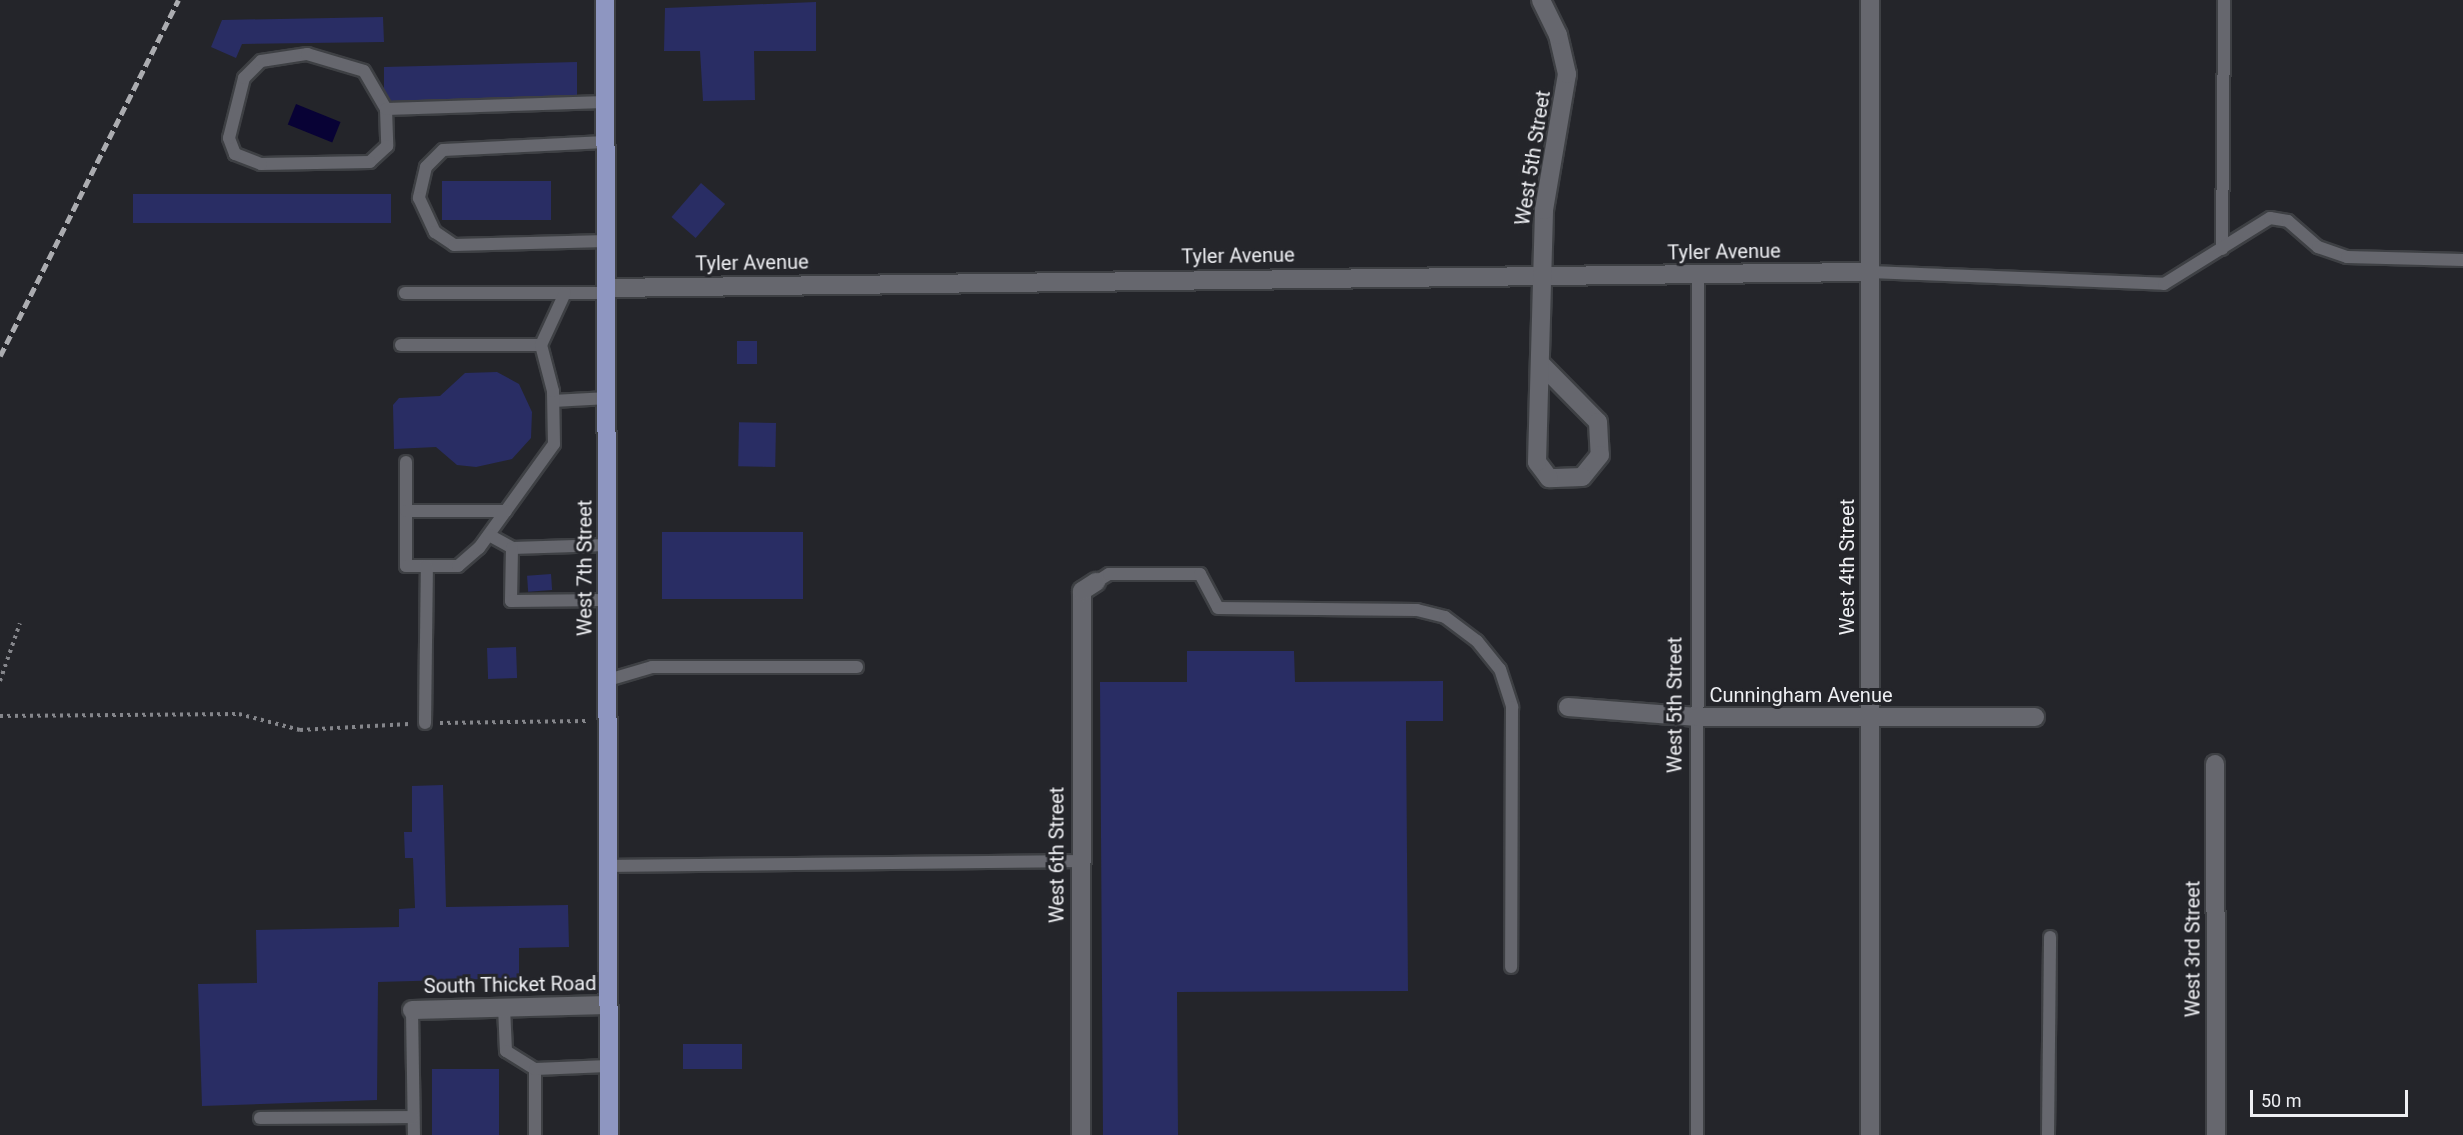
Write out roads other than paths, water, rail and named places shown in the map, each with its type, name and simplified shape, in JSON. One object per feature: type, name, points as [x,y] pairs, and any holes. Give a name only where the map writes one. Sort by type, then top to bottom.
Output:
[{"type":"main road","name":"West 7th Street","points":[[605,0],[609,1135]]},
{"type":"street","name":"West 5th Street","points":[[1541,0],[1558,34],[1567,74],[1544,210],[1537,462],[1549,478],[1582,477],[1600,455],[1598,422],[1541,364]]},
{"type":"street","name":"West 4th Street","points":[[1870,0],[1870,1135]]},
{"type":"street","name":"Tyler Avenue","points":[[606,291],[1543,275],[1870,272]]},
{"type":"street","name":"West 6th Street","points":[[1081,1135],[1079,861],[1082,591],[1096,582]]},
{"type":"street","name":"Cunningham Avenue","points":[[1568,707],[1698,717],[2034,717]]},
{"type":"street","name":"West 3rd Street","points":[[2215,764],[2216,1135]]},
{"type":"street","name":"South Thicket Road","points":[[412,1010],[608,1005]]},
{"type":"lane","points":[[2222,249],[2224,0]]},
{"type":"lane","points":[[306,54],[341,60],[364,71],[386,109],[387,146],[370,162],[261,164],[235,154],[229,138],[244,78],[261,61],[306,54]]},
{"type":"lane","points":[[386,109],[605,102]]},
{"type":"lane","points":[[605,142],[443,150],[426,167],[419,198],[435,232],[454,245],[606,241]]},
{"type":"lane","points":[[1870,272],[2163,284],[2270,218],[2288,222],[2318,247],[2347,257],[2463,260]]},
{"type":"lane","name":"West 5th Street","points":[[1697,1135],[1698,275]]},
{"type":"lane","points":[[405,292],[606,291]]},
{"type":"lane","points":[[406,462],[406,566],[458,567],[489,535],[554,444],[554,401],[541,345],[565,293]]},
{"type":"lane","points":[[401,345],[541,345]]},
{"type":"lane","points":[[554,401],[607,398]]},
{"type":"lane","points":[[406,511],[506,511]]},
{"type":"lane","points":[[489,535],[512,548],[607,545]]},
{"type":"lane","points":[[512,548],[511,601],[607,600]]},
{"type":"lane","points":[[425,723],[427,566]]},
{"type":"lane","points":[[1096,582],[1109,574],[1200,574],[1218,608],[1418,610],[1445,617],[1477,640],[1500,669],[1512,707],[1511,967]]},
{"type":"lane","points":[[608,680],[652,667],[857,668]]},
{"type":"lane","points":[[608,866],[1079,861]]},
{"type":"lane","points":[[2048,1135],[2050,937]]},
{"type":"lane","points":[[504,1007],[506,1051],[535,1069],[608,1066]]},
{"type":"lane","points":[[412,1010],[414,1135]]},
{"type":"lane","points":[[535,1069],[535,1135]]},
{"type":"lane","points":[[260,1118],[413,1117]]},
{"type":"railway","points":[[0,356],[178,0]]}]
